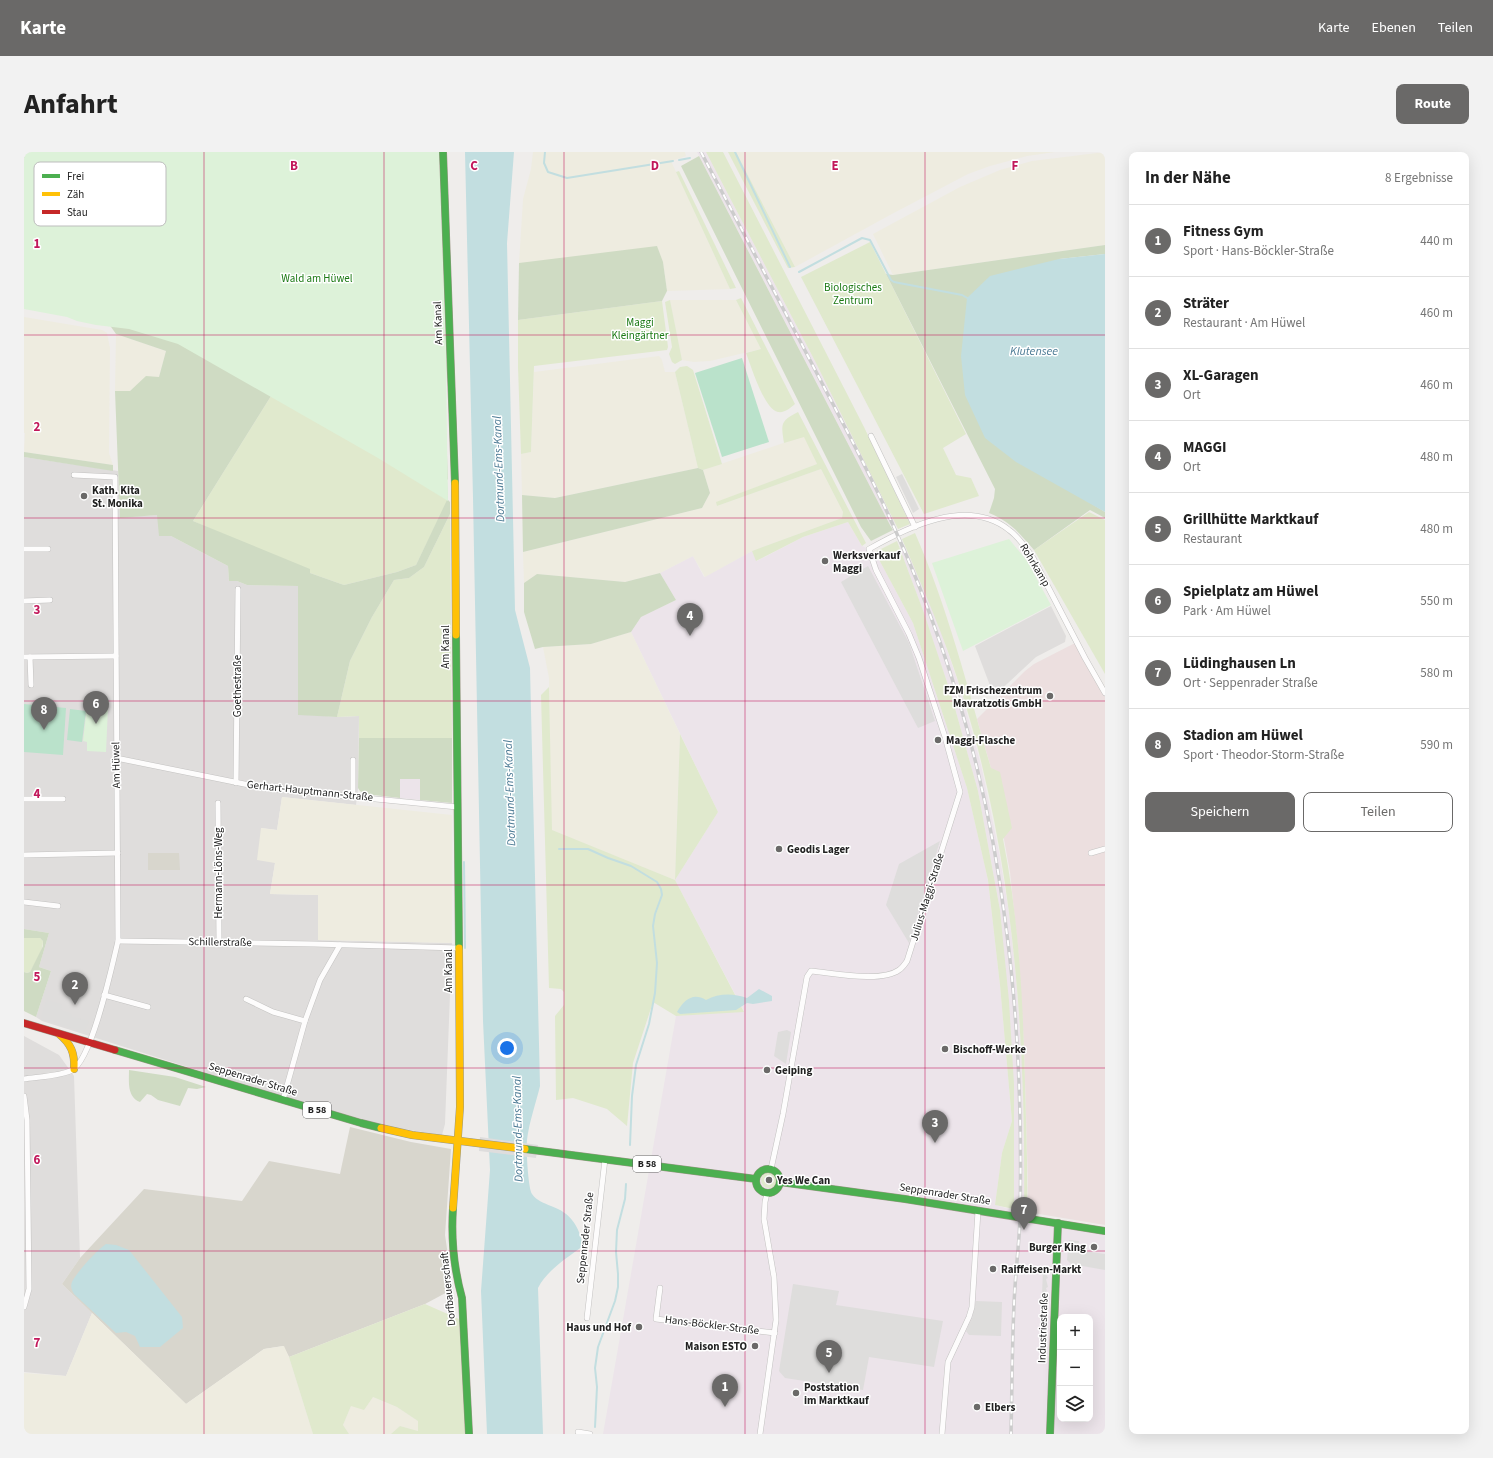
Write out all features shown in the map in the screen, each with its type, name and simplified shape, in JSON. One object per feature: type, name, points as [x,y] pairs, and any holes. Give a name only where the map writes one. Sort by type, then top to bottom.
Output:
[{"type":"street","name":"Am Kanal","points":[[443,152],[455,496],[460,1107],[458,1142]]},
{"type":"street","points":[[871,436],[915,527]]},
{"type":"street","name":"Am Hüwel","points":[[74,475],[115,477],[116,758],[118,853],[118,941],[90,1042],[82,1060],[74,1069]]},
{"type":"street","name":"Rohrkamp","points":[[868,549],[915,527],[942,517],[960,514],[984,517],[996,522],[1009,530],[1023,543],[1033,558],[1105,693]]},
{"type":"street","points":[[24,549],[48,549]]},
{"type":"street","name":"Julius-Maggi-Straße","points":[[771,1169],[783,1114],[807,977],[811,971],[874,977],[886,976],[900,970],[907,961],[960,792],[919,658],[909,634],[876,570],[868,549]]},
{"type":"street","name":"Goethestraße","points":[[236,783],[238,589]]},
{"type":"street","points":[[24,600],[50,600]]},
{"type":"street","points":[[24,657],[116,656]]},
{"type":"street","points":[[30,657],[31,685]]},
{"type":"street","name":"Gerhart-Hauptmann-Straße","points":[[116,758],[264,788],[457,807]]},
{"type":"street","points":[[353,760],[353,796]]},
{"type":"street","points":[[24,799],[63,799]]},
{"type":"street","name":"Hermann-Löns-Weg","points":[[218,803],[219,942]]},
{"type":"street","points":[[1091,854],[1105,849]]},
{"type":"street","points":[[24,855],[118,853]]},
{"type":"street","points":[[24,902],[58,906]]},
{"type":"street","name":"Schillerstraße","points":[[118,941],[340,945]]},
{"type":"street","points":[[283,1100],[305,1021],[320,980],[340,945],[459,948]]},
{"type":"street","points":[[104,995],[148,1007]]},
{"type":"street","points":[[246,1000],[273,1012],[305,1021]]},
{"type":"street","name":"Seppenrader Straße","points":[[24,1023],[361,1123],[412,1136],[605,1159],[587,1318]]},
{"type":"street","points":[[24,1079],[62,1073],[74,1069],[76,1059],[73,1050],[66,1040],[56,1032]]},
{"type":"street","points":[[24,1096],[27,1120],[26,1227],[29,1289],[24,1307]]},
{"type":"street","name":"Dorfbauerschaft","points":[[458,1142],[452,1230],[458,1283],[462,1298],[469,1434]]},
{"type":"street","name":"B 58","points":[[605,1159],[756,1179]]},
{"type":"street","points":[[771,1169],[778,1174],[780,1182],[776,1190],[767,1193],[759,1188],[756,1179],[762,1171],[771,1169]]},
{"type":"street","name":"Seppenrader Straße","points":[[780,1182],[906,1199],[1105,1231]]},
{"type":"street","name":"Hans-Böckler-Straße","points":[[760,1434],[776,1320],[774,1277],[764,1210],[767,1193]]},
{"type":"street","points":[[942,1434],[948,1362],[969,1317],[972,1307],[978,1211]]},
{"type":"street","name":"Industriestraße","points":[[1050,1434],[1058,1223]]},
{"type":"street","name":"Hans-Böckler-Straße","points":[[660,1288],[656,1319],[775,1333]]},
{"type":"street","points":[[578,1432],[590,1434]]},
{"type":"shaded area","points":[[533,152],[685,152],[686,156],[671,161],[730,289],[667,291],[663,262],[519,263],[523,199],[531,169]]},
{"type":"shaded area","points":[[697,152],[706,152],[816,363],[895,523],[890,525]]},
{"type":"shaded area","points":[[736,152],[1055,152],[1027,156],[990,166],[968,174],[795,267]]},
{"type":"shaded area","points":[[1105,152],[1105,245],[893,275],[873,234],[960,187],[1000,170],[1032,161]]},
{"type":"shaded area","points":[[670,300],[736,300],[761,349],[710,361],[694,362],[682,360]]},
{"type":"shaded area","points":[[24,317],[102,330],[107,333],[110,348],[109,453],[113,465],[24,452]]},
{"type":"shaded area","points":[[116,334],[166,351],[159,377],[146,377],[130,391],[115,391]]},
{"type":"shaded area","points":[[659,356],[662,360],[665,372],[675,372],[698,468],[555,498],[522,495],[521,454],[531,452],[534,372]]},
{"type":"shaded area","points":[[804,436],[817,464],[717,502],[717,506],[821,469],[843,512],[842,518],[752,551],[705,577],[693,556],[660,573],[625,582],[537,574],[524,583],[523,552],[702,508],[710,493],[703,470]]},
{"type":"shaded area","points":[[24,457],[118,471],[120,517],[157,515],[171,536],[228,566],[229,581],[237,581],[247,585],[298,586],[298,714],[337,717],[359,716],[358,788],[356,805],[282,797],[277,830],[261,828],[275,863],[270,894],[318,895],[318,940],[452,943],[445,1124],[442,1135],[390,1127],[286,1098],[42,1021],[36,1017],[51,971],[39,967],[49,933],[24,929]]},
{"type":"shaded area","points":[[902,474],[919,509],[913,513],[896,477]]},
{"type":"shaded area","points":[[848,522],[862,546],[875,552],[913,623],[967,788],[988,880],[1000,985],[1012,1121],[1002,1153],[995,1205],[1009,1209],[1009,1219],[1105,1232],[1105,1434],[603,1434],[676,1016],[744,1011],[675,880],[718,812],[631,632],[641,617],[676,600],[660,573],[693,556],[704,577],[752,551],[757,561],[803,537]]},
{"type":"shaded area","points":[[904,544],[937,620],[960,688],[981,765],[999,852],[1009,913],[1016,977],[1022,1063],[1024,1211],[1014,1209],[1014,1125],[1000,910],[978,791],[951,694],[924,613],[899,546]]},
{"type":"shaded area","points":[[868,566],[909,643],[935,721],[918,728],[841,582]]},
{"type":"shaded area","points":[[1051,606],[1066,636],[1065,642],[1036,657],[994,696],[975,646]]},
{"type":"shaded area","points":[[631,632],[680,734],[675,880],[551,830],[549,678],[543,647],[591,644]]},
{"type":"shaded area","points":[[1075,643],[1105,697],[1105,1225],[1027,1212],[1028,1183],[1024,1045],[1018,949],[1010,872],[991,768],[977,719],[1025,671],[1034,664]]},
{"type":"shaded area","points":[[400,779],[420,779],[420,800],[400,798]]},
{"type":"shaded area","points":[[282,797],[452,815],[452,943],[318,940],[318,895],[270,894],[275,863],[257,860],[261,828],[277,830]]},
{"type":"shaded area","points":[[940,841],[909,943],[886,905],[899,864]]},
{"type":"shaded area","points":[[148,853],[179,853],[180,870],[148,870]]},
{"type":"shaded area","points":[[46,1000],[62,1004],[61,1010],[72,1014],[72,1017],[89,1021],[85,1030],[78,1030],[41,1019]]},
{"type":"shaded area","name":"Geiping","points":[[787,1030],[791,1032],[786,1064],[774,1056],[778,1032]]},
{"type":"shaded area","points":[[24,1036],[59,1055],[74,1076],[80,1258],[62,1284],[92,1313],[66,1376],[24,1372]]},
{"type":"shaded area","points":[[350,1127],[411,1142],[451,1149],[445,1235],[453,1289],[425,1304],[289,1357],[283,1346],[264,1349],[186,1404],[62,1284],[80,1258],[144,1189],[242,1201],[269,1161],[340,1174]]},
{"type":"shaded area","points":[[1069,1240],[1079,1241],[1078,1250],[1105,1254],[1105,1270],[1071,1264],[1067,1260]]},
{"type":"shaded area","points":[[1043,1270],[1046,1270],[1048,1273],[1046,1274],[1048,1278],[1046,1279],[1048,1287],[1046,1288],[1047,1305],[1045,1306],[1047,1322],[1045,1323],[1041,1318]]},
{"type":"shaded area","points":[[793,1284],[839,1291],[836,1305],[943,1321],[934,1367],[869,1357],[863,1390],[785,1378],[779,1371]]},
{"type":"shaded area","points":[[976,1301],[1002,1302],[1001,1336],[969,1335],[966,1331],[972,1318]]},
{"type":"shaded area","points":[[92,1313],[186,1404],[264,1349],[284,1346],[289,1357],[313,1434],[24,1434],[24,1373],[66,1376]]},
{"type":"shaded area","points":[[373,1397],[397,1407],[418,1421],[418,1431],[400,1426],[391,1434],[349,1434],[343,1425],[351,1406]]},
{"type":"green space","name":"Wald am Hüwel","points":[[24,152],[439,152],[447,353],[448,501],[378,458],[178,344],[129,329],[96,325],[67,317],[24,309]]},
{"type":"green space","name":"Wald am Hüwel","points":[[212,152],[443,280],[447,359],[445,408],[447,480],[450,514],[424,567],[409,578],[394,580],[372,617],[350,661],[337,717],[298,715],[298,586],[247,585],[237,581],[229,581],[228,566],[171,536],[159,536],[157,515],[120,518],[115,391],[130,391],[146,376],[159,377],[166,351],[116,334],[109,324],[59,226],[166,226],[166,162],[34,162],[34,177],[24,157]],"holes":[[[271,396],[384,460],[447,500],[416,565],[397,572],[344,585],[310,573],[310,569],[193,521]]]},
{"type":"green space","points":[[706,152],[723,152],[864,427],[910,524],[898,529],[816,363]]},
{"type":"green space","points":[[728,152],[736,152],[795,267],[788,268]]},
{"type":"green space","points":[[699,156],[893,530],[871,541],[861,527],[681,166]]},
{"type":"green space","points":[[679,171],[736,288],[730,289],[676,172]]},
{"type":"green space","name":"Biologisches Zentrum","points":[[870,242],[966,434],[943,448],[956,475],[971,478],[979,496],[924,514],[801,277]]},
{"type":"green space","points":[[1105,245],[1105,254],[1059,259],[1084,499],[1105,512],[1105,518],[1090,510],[1034,550],[1009,524],[997,516],[989,513],[994,498],[995,489],[886,274],[893,275]]},
{"type":"green space","points":[[657,246],[663,262],[667,291],[662,301],[518,320],[519,263]]},
{"type":"green space","points":[[741,298],[795,404],[785,411],[778,412],[773,409],[763,395],[755,377],[746,353],[761,349],[736,300]]},
{"type":"green space","points":[[670,300],[682,360],[675,364],[672,362],[669,354],[672,347],[665,302]]},
{"type":"green space","name":"Maggi Kleingärtner","points":[[662,301],[668,347],[667,350],[534,366],[531,452],[521,454],[518,320]]},
{"type":"green space","points":[[742,358],[769,442],[722,457],[695,373]]},
{"type":"green space","points":[[687,366],[693,370],[722,464],[703,470],[698,468],[675,372],[680,367]]},
{"type":"green space","points":[[271,396],[384,460],[448,500],[416,565],[397,572],[344,585],[310,573],[193,521]]},
{"type":"green space","points":[[798,412],[866,543],[862,546],[848,522],[803,537],[756,561],[752,551],[842,518],[843,512],[821,469],[717,506],[716,502],[817,464],[804,437],[784,443],[782,431],[783,424],[788,418]]},
{"type":"green space","points":[[24,452],[113,465],[113,471],[24,457]]},
{"type":"green space","points":[[698,468],[703,470],[710,493],[702,508],[523,552],[522,495],[555,498]]},
{"type":"green space","points":[[1089,512],[1105,520],[1105,674],[1034,550]]},
{"type":"green space","points":[[450,514],[452,738],[359,738],[359,716],[337,717],[350,661],[372,617],[394,580],[409,578],[424,567]]},
{"type":"green space","points":[[915,533],[938,590],[966,679],[991,768],[1000,772],[1012,828],[1003,839],[1013,899],[1021,990],[1024,1051],[1027,1212],[1024,1211],[1024,1145],[1019,1013],[1005,880],[993,815],[978,751],[960,687],[940,631],[902,539]]},
{"type":"green space","points":[[1009,539],[1027,561],[1051,605],[963,651],[932,563]]},
{"type":"green space","points":[[897,541],[924,613],[951,694],[978,791],[1000,910],[1009,1001],[1014,1084],[1014,1209],[995,1205],[1002,1153],[1012,1121],[1000,985],[988,880],[967,788],[913,623],[875,552]]},
{"type":"green space","points":[[660,573],[676,600],[641,617],[631,632],[591,644],[543,647],[535,649],[524,612],[524,583],[537,574],[625,582]]},
{"type":"green space","points":[[549,687],[552,830],[675,880],[744,1012],[676,1016],[653,1002],[633,1063],[627,1126],[607,1109],[573,1098],[556,1100],[555,1016],[564,1005],[564,992],[561,989],[549,988],[541,695]]},
{"type":"green space","points":[[24,704],[66,708],[63,755],[24,752]]},
{"type":"green space","points":[[87,706],[108,708],[106,752],[87,751],[87,742],[83,741]]},
{"type":"green space","points":[[70,709],[86,711],[82,742],[67,740]]},
{"type":"green space","points":[[680,734],[718,812],[675,880]]},
{"type":"green space","points":[[359,738],[452,738],[452,803],[420,800],[420,779],[400,779],[400,798],[365,794],[360,791],[358,788]]},
{"type":"green space","points":[[24,929],[49,933],[39,967],[51,971],[36,1017],[24,1011],[24,972],[30,972],[43,946],[43,941],[40,938],[24,938]]},
{"type":"green space","points":[[24,938],[40,938],[43,941],[42,949],[38,957],[30,972],[27,973],[24,972]]},
{"type":"green space","points":[[129,1070],[175,1077],[206,1087],[197,1089],[188,1088],[180,1106],[158,1100],[147,1094],[140,1102],[133,1097],[131,1093],[129,1084]]},
{"type":"green space","points":[[769,1172],[776,1177],[777,1180],[772,1187],[769,1188],[762,1183],[761,1180],[766,1173]]},
{"type":"green space","points":[[425,1304],[459,1319],[466,1434],[391,1434],[400,1426],[418,1431],[418,1421],[397,1407],[373,1397],[364,1410],[351,1406],[343,1425],[349,1434],[313,1434],[289,1357]]},
{"type":"water","name":"Dortmund-Ems-Kanal","points":[[465,152],[514,152],[507,243],[515,610],[530,668],[540,1086],[528,1133],[527,1144],[529,1184],[532,1194],[538,1200],[564,1212],[569,1216],[579,1232],[583,1246],[552,1270],[538,1288],[543,1434],[487,1434],[481,1291],[490,1170],[483,1021]]},
{"type":"water","name":"Klutensee","points":[[1105,254],[1105,512],[1016,462],[985,438],[965,395],[961,356],[967,298],[990,276],[1059,259]]},
{"type":"water","points":[[759,989],[772,996],[772,1001],[753,1004],[747,1003],[736,1010],[680,1014],[677,1012],[689,998],[697,997],[706,1000],[726,994],[747,998]]},
{"type":"water","points":[[106,1244],[116,1245],[129,1250],[182,1317],[183,1328],[160,1347],[140,1347],[135,1336],[126,1332],[116,1333],[74,1294],[71,1285],[74,1278],[97,1251]]},
{"type":"pier","points":[[480,1137],[538,1145],[536,1158],[479,1151]]},
{"type":"waterway","points":[[545,152],[544,163],[548,172],[567,178],[673,161]]},
{"type":"waterway","points":[[735,152],[790,267]]},
{"type":"waterway","points":[[679,160],[690,158]]},
{"type":"waterway","points":[[799,272],[862,238],[870,240],[891,280],[894,282],[962,295],[969,299]]},
{"type":"waterway","points":[[559,849],[588,849],[631,866],[657,882],[661,889],[662,895],[655,914],[653,926],[657,963],[655,993],[649,1024],[636,1065],[632,1096],[630,1145]]},
{"type":"waterway","points":[[464,862],[465,948]]},
{"type":"waterway","points":[[595,1427],[597,1387],[595,1368],[598,1347],[615,1301],[618,1287],[616,1252],[617,1230],[625,1199],[626,1184]]},
{"type":"railway","points":[[701,152],[853,443],[893,525],[933,622],[965,722],[978,773],[999,875],[1014,999],[1019,1072],[1020,1218],[1014,1305],[1011,1434]]},
{"type":"traffic: fast","points":[[443,152],[455,483]]},
{"type":"traffic: fast","points":[[456,635],[459,948]]},
{"type":"traffic: fast","points":[[115,1050],[381,1128]]},
{"type":"traffic: fast","points":[[525,1149],[756,1179]]},
{"type":"traffic: fast","points":[[768,1169],[773,1170],[779,1176],[780,1181],[779,1186],[773,1192],[768,1193],[763,1192],[757,1186],[756,1181],[757,1176],[763,1170],[768,1169]]},
{"type":"traffic: fast","points":[[780,1182],[905,1199],[1105,1231]]},
{"type":"traffic: fast","points":[[453,1208],[452,1231],[457,1276],[462,1298],[469,1434]]},
{"type":"traffic: fast","points":[[1050,1434],[1058,1223]]},
{"type":"traffic: slow","points":[[455,483],[456,635]]},
{"type":"traffic: slow","points":[[453,1208],[460,1107],[459,948]]},
{"type":"traffic: slow","points":[[59,1034],[67,1041],[71,1049],[74,1058],[74,1069]]},
{"type":"traffic: slow","points":[[381,1128],[412,1135],[525,1149]]},
{"type":"traffic: jam","points":[[24,1023],[115,1050]]},
{"type":"place","name":"Kath. Kita St. Monika","points":[[84,496]]},
{"type":"place","name":"Werksverkauf Maggi","points":[[825,561]]},
{"type":"place","name":"MAGGI","points":[[690,636]]},
{"type":"place","name":"FZM Frischezentrum Mavratzotis GmbH","points":[[1050,696]]},
{"type":"place","name":"Spielplatz am Hüwel","points":[[96,724]]},
{"type":"place","name":"Stadion am Hüwel","points":[[44,730]]},
{"type":"place","name":"Maggi-Flasche","points":[[938,740]]},
{"type":"place","name":"Geodis Lager","points":[[779,849]]},
{"type":"place","name":"Sträter","points":[[75,1005]]},
{"type":"place","name":"Bischoff-Werke","points":[[945,1049]]},
{"type":"place","name":"Geiping","points":[[767,1070]]},
{"type":"place","name":"XL-Garagen","points":[[935,1143]]},
{"type":"place","name":"Yes We Can","points":[[769,1180]]},
{"type":"place","name":"Lüdinghausen Ln","points":[[1024,1230]]},
{"type":"place","name":"Burger King","points":[[1094,1247]]},
{"type":"place","name":"Raiffeisen-Markt","points":[[993,1269]]},
{"type":"place","name":"Haus und Hof","points":[[639,1327]]},
{"type":"place","name":"Maison ESTO","points":[[755,1346]]},
{"type":"place","name":"Grillhütte Marktkauf","points":[[829,1373]]},
{"type":"place","name":"Poststation im Marktkauf","points":[[796,1393]]},
{"type":"place","name":"Fitness Gym","points":[[725,1407]]},
{"type":"place","name":"Elbers","points":[[977,1407]]}]
